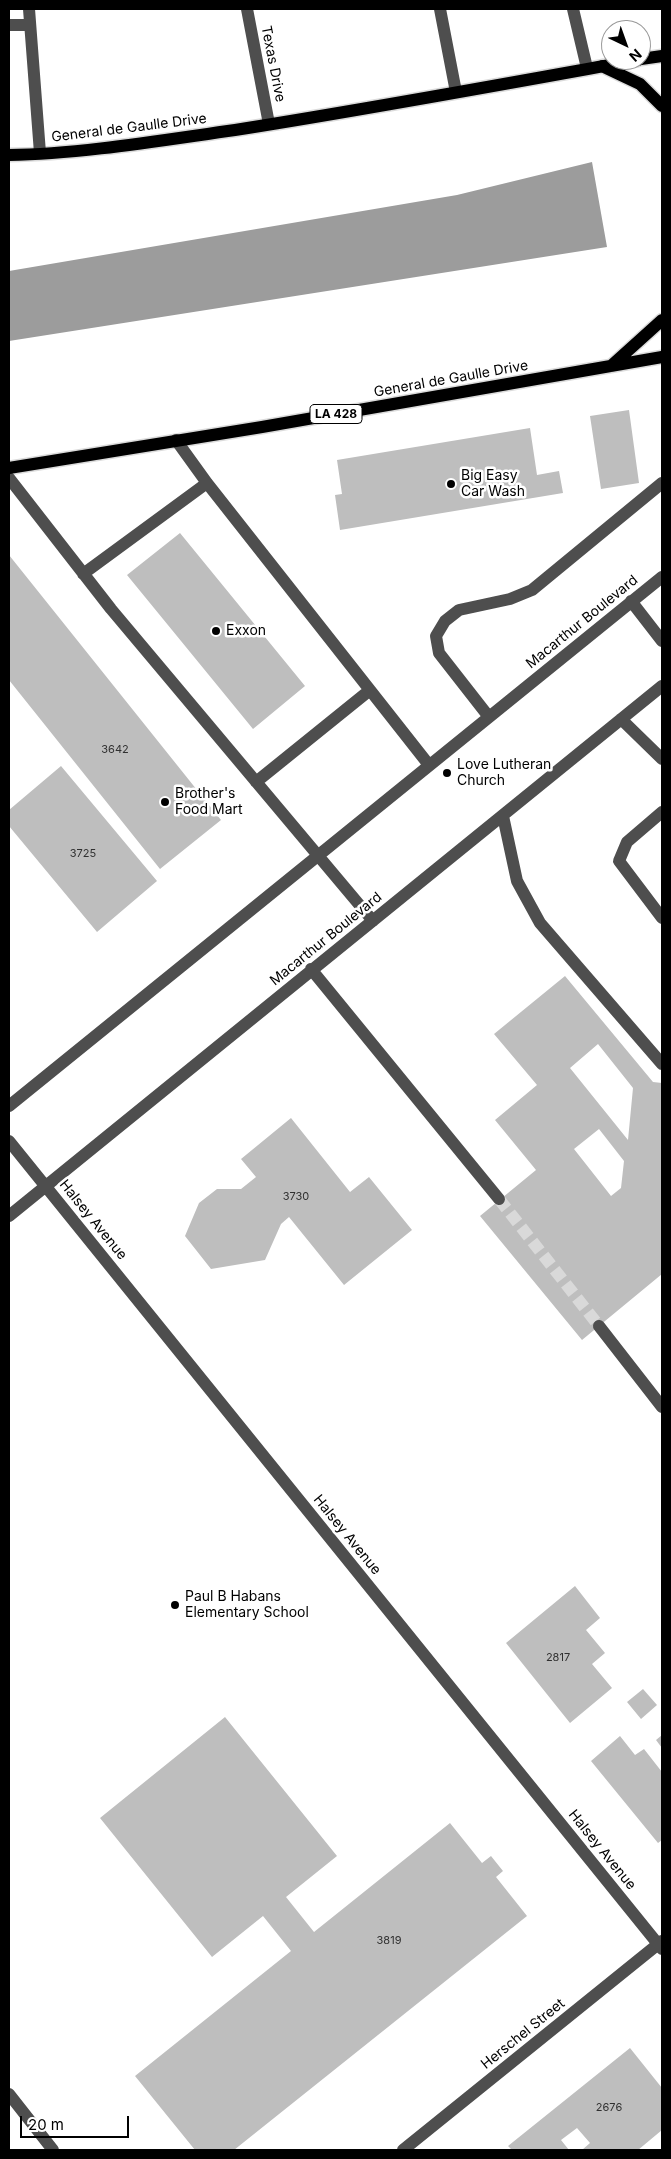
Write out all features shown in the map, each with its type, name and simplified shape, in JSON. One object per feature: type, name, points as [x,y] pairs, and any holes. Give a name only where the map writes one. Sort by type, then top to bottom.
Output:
[{"type":"main road","name":"General de Gaulle Drive","points":[[9,154],[40,153],[177,138],[269,124],[601,66]]},
{"type":"main road","points":[[610,70],[640,84],[662,106]]},
{"type":"main road","points":[[611,366],[662,320]]},
{"type":"main road","name":"General de Gaulle Drive","points":[[9,468],[662,358]]},
{"type":"street","points":[[28,9],[40,153]]},
{"type":"street","name":"Texas Drive","points":[[247,9],[269,124]]},
{"type":"street","points":[[440,9],[456,92]]},
{"type":"street","points":[[573,9],[587,68]]},
{"type":"street","points":[[9,25],[30,25]]},
{"type":"street","points":[[176,440],[207,484],[429,765]]},
{"type":"street","points":[[9,478],[83,574],[373,921]]},
{"type":"street","points":[[489,716],[458,680],[439,653],[436,636],[445,621],[459,610],[510,599],[532,590],[662,483]]},
{"type":"street","points":[[83,574],[207,484]]},
{"type":"street","name":"Macarthur Boulevard","points":[[9,1106],[662,577]]},
{"type":"street","points":[[630,601],[662,641]]},
{"type":"street","name":"Macarthur Boulevard","points":[[9,1216],[662,686]]},
{"type":"street","points":[[256,782],[370,690]]},
{"type":"street","points":[[622,719],[662,759]]},
{"type":"street","points":[[662,812],[627,842],[620,861],[662,918]]},
{"type":"street","points":[[502,816],[517,881],[540,923],[662,1064]]},
{"type":"street","points":[[311,969],[499,1199]]},
{"type":"street","name":"Halsey Avenue","points":[[9,1141],[661,1945]]},
{"type":"street","points":[[599,1326],[662,1407]]},
{"type":"street","name":"Herschel Street","points":[[403,2150],[661,1945]]},
{"type":"street","points":[[9,2094],[53,2150]]},
{"type":"shaded area","points":[[592,162],[607,247],[9,341],[9,271],[457,195]]},
{"type":"building","points":[[629,410],[639,483],[601,489],[590,416]]},
{"type":"building","name":"Big Easy Car Wash","points":[[530,428],[537,475],[559,471],[563,493],[340,530],[335,495],[342,494],[337,460]]},
{"type":"building","name":"Exxon","points":[[180,533],[305,686],[253,729],[127,575]]},
{"type":"building","points":[[9,555],[221,820],[160,869],[9,680]]},
{"type":"building","points":[[61,766],[157,881],[97,932],[9,826],[9,810]]},
{"type":"building","points":[[565,976],[653,1082],[662,1083],[662,1274],[582,1340],[480,1216],[536,1170],[495,1120],[537,1085],[494,1034]],"holes":[[[598,1044],[633,1088],[628,1140],[570,1068]],[[599,1129],[624,1161],[621,1188],[611,1196],[574,1149]]]},
{"type":"building","points":[[291,1118],[350,1192],[369,1177],[412,1230],[344,1285],[289,1217],[281,1224],[265,1260],[211,1269],[185,1236],[199,1203],[217,1189],[241,1189],[256,1177],[241,1159]]},
{"type":"building","points":[[575,1586],[600,1618],[586,1630],[605,1653],[592,1664],[612,1688],[570,1723],[506,1643]]},
{"type":"building","points":[[643,1689],[657,1705],[641,1719],[627,1702]]},
{"type":"building","points":[[225,1717],[337,1856],[286,1897],[314,1932],[450,1823],[482,1863],[491,1856],[503,1871],[496,1877],[527,1916],[234,2150],[195,2150],[135,2076],[291,1951],[263,1916],[212,1957],[100,1818]]},
{"type":"building","points":[[662,1735],[662,1748],[656,1740]]},
{"type":"building","points":[[620,1736],[635,1755],[644,1749],[662,1772],[662,1840],[658,1843],[591,1761]]},
{"type":"building","points":[[630,2048],[662,2088],[662,2130],[638,2150],[582,2150],[590,2143],[577,2128],[561,2140],[569,2150],[512,2150],[508,2146]]},
{"type":"tunnel","points":[[499,1199],[599,1326]]},
{"type":"place","name":"Big Easy Car Wash","points":[[451,484]]},
{"type":"place","name":"Exxon","points":[[216,631]]},
{"type":"place","name":"Love Lutheran Church","points":[[447,773]]},
{"type":"place","name":"Brother's Food Mart","points":[[165,802]]},
{"type":"place","name":"Paul B Habans Elementary School","points":[[175,1605]]}]
